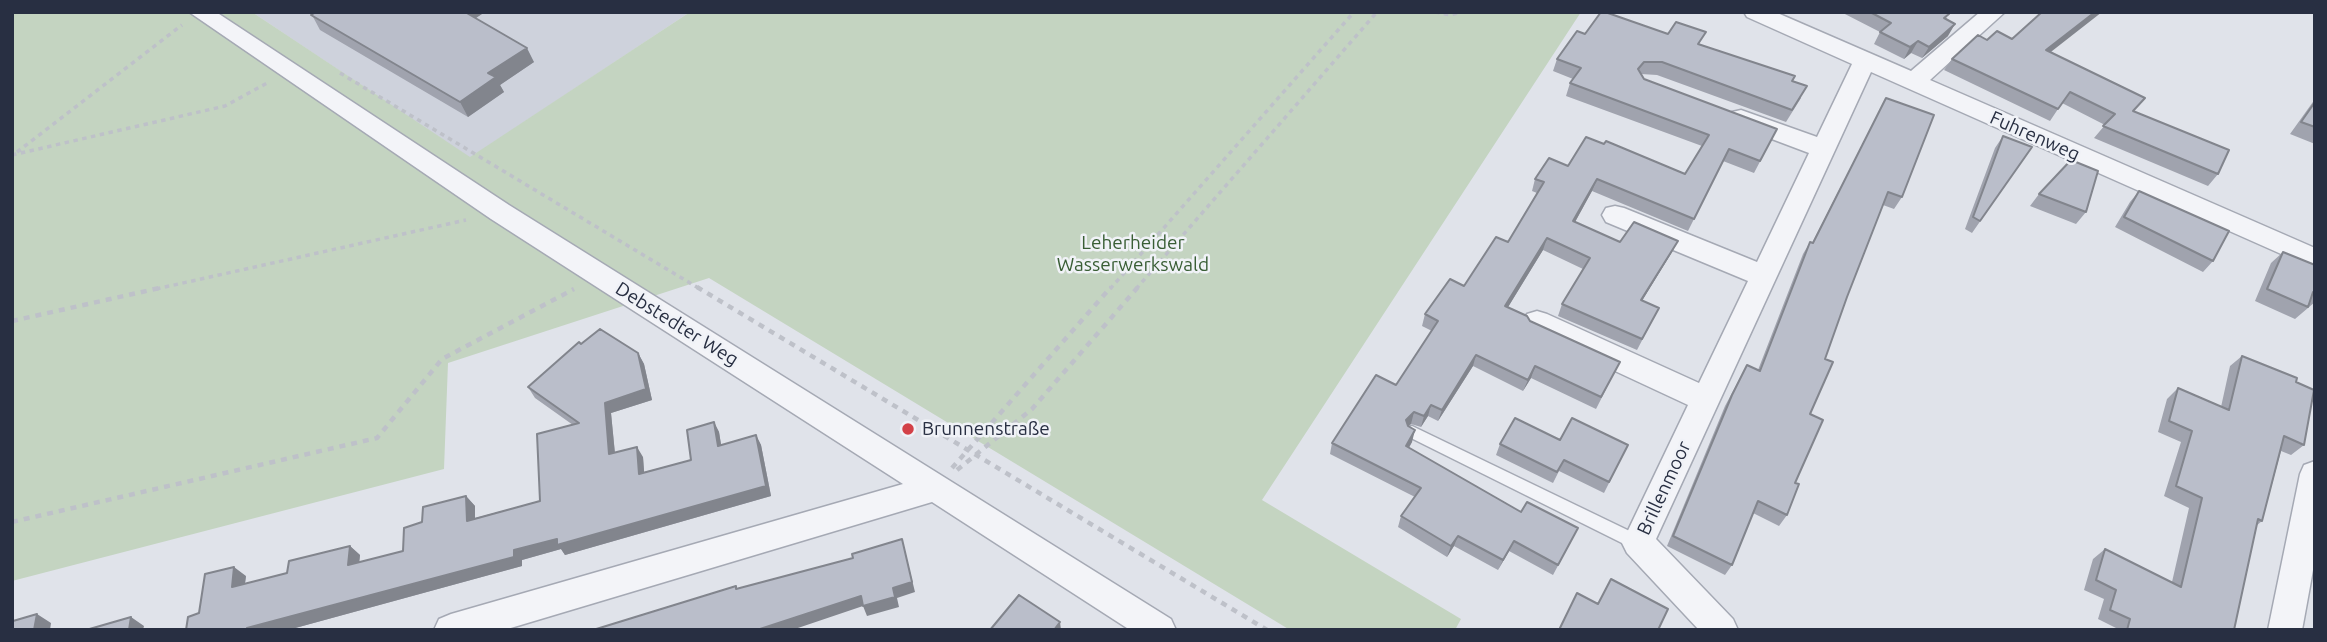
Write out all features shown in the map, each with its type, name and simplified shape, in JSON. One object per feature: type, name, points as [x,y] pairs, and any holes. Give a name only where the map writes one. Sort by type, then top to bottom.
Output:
[{"type":"street","name":"Fuhrenweg","points":[[1755,12],[2315,259]]},
{"type":"street","points":[[1913,82],[1994,12]]},
{"type":"street","name":"Debstedter Weg","points":[[195,16],[289,72],[500,212],[1159,630]]},
{"type":"street","name":"Brillenmoor","points":[[1721,630],[1638,543],[1865,61]]},
{"type":"street","points":[[1723,111],[1824,149]]},
{"type":"street","points":[[1615,215],[1763,276]]},
{"type":"street","points":[[1537,322],[1706,400]]},
{"type":"street","points":[[2285,630],[2315,474]]},
{"type":"street","points":[[451,630],[934,488]]},
{"type":"lane","points":[[1412,432],[1638,543]]},
{"type":"path","points":[[934,488],[1354,12]]},
{"type":"path","points":[[934,488],[1032,409],[1377,12]]},
{"type":"path","points":[[1435,12],[1450,15],[1463,12]]},
{"type":"path","points":[[13,155],[195,16]]},
{"type":"path","points":[[336,71],[1267,630]]},
{"type":"path","points":[[13,155],[225,106],[289,72]]},
{"type":"path","points":[[12,321],[500,212]]},
{"type":"path","points":[[12,522],[377,438],[442,359],[600,276]]},
{"type":"shaded area","points":[[252,12],[690,12],[470,158]]},
{"type":"green space","name":"Leherheider Wasserwerkswald","points":[[12,12],[252,12],[470,157],[690,12],[1581,12],[1262,500],[1461,619],[1455,630],[1290,630],[709,278],[448,363],[444,469],[12,581]]},
{"type":"building","points":[[316,12],[465,12],[527,48],[488,73],[496,77],[460,102],[311,15]]},
{"type":"building","points":[[1601,12],[1668,34],[1676,22],[1706,32],[1698,44],[1795,76],[1792,81],[1807,86],[1792,110],[1662,62],[1644,62],[1638,69],[1644,79],[1777,129],[1760,161],[1729,149],[1694,219],[1597,179],[1573,221],[1620,242],[1634,222],[1678,241],[1641,300],[1659,308],[1642,339],[1562,304],[1590,258],[1547,238],[1505,306],[1527,316],[1530,321],[1620,362],[1601,397],[1535,366],[1528,380],[1476,355],[1442,410],[1431,405],[1424,416],[1414,412],[1406,420],[1408,426],[1415,430],[1406,446],[1521,512],[1527,502],[1578,528],[1558,565],[1514,541],[1503,560],[1458,536],[1451,546],[1401,516],[1421,488],[1332,443],[1376,375],[1396,385],[1438,321],[1425,314],[1450,279],[1464,286],[1496,237],[1508,242],[1544,182],[1535,179],[1549,158],[1568,166],[1586,137],[1604,144],[1606,141],[1685,174],[1709,135],[1570,83],[1581,68],[1557,59],[1577,31],[1585,34]]},
{"type":"building","points":[[1870,12],[1946,12],[1949,14],[1944,18],[1955,24],[1929,47],[1918,41],[1910,47],[1880,32],[1891,23]]},
{"type":"building","points":[[2042,12],[2095,12],[2046,50],[2145,98],[2133,111],[2229,150],[2218,174],[2103,126],[2115,114],[2070,92],[2058,109],[1952,59],[1978,35],[1987,40],[1997,31],[2012,39]]},
{"type":"building","points":[[1886,98],[1934,115],[1902,197],[1888,192],[1847,297],[1825,359],[1833,362],[1810,414],[1823,420],[1795,483],[1799,484],[1787,515],[1758,501],[1732,565],[1673,536],[1732,395],[1747,365],[1760,371],[1810,242],[1813,243]]},
{"type":"building","points":[[2315,102],[2315,127],[2301,122]]},
{"type":"building","points":[[2003,136],[2032,147],[1980,221],[1973,217]]},
{"type":"building","points":[[2071,160],[2098,171],[2086,212],[2039,194]]},
{"type":"building","points":[[2139,191],[2229,231],[2213,261],[2124,217]]},
{"type":"building","points":[[2283,252],[2315,265],[2315,293],[2313,292],[2308,307],[2267,289]]},
{"type":"building","points":[[600,329],[638,353],[646,389],[605,403],[609,454],[637,447],[639,474],[691,460],[687,430],[714,422],[718,446],[756,435],[766,486],[557,545],[557,539],[514,550],[514,557],[247,630],[186,630],[188,617],[199,613],[205,574],[234,567],[232,587],[287,573],[289,561],[350,546],[348,565],[403,551],[404,528],[422,522],[423,507],[466,496],[467,521],[540,501],[537,434],[579,423],[528,387],[579,342],[581,344]]},
{"type":"building","points":[[2242,356],[2297,378],[2296,382],[2314,390],[2304,445],[2284,436],[2262,521],[2258,519],[2234,630],[2127,630],[2130,619],[2110,610],[2116,590],[2096,580],[2105,549],[2181,587],[2202,498],[2176,486],[2192,431],[2169,421],[2178,388],[2229,410]]},
{"type":"building","points":[[1515,418],[1560,440],[1572,418],[1628,445],[1609,482],[1564,460],[1557,472],[1500,444]]},
{"type":"building","points":[[902,539],[912,582],[893,588],[895,597],[863,606],[861,596],[757,630],[593,630],[736,586],[736,589],[853,558],[852,554]]},
{"type":"building","points":[[1611,579],[1668,609],[1658,630],[1559,630],[1577,593],[1598,604]]},
{"type":"building","points":[[1019,595],[1060,622],[1054,630],[990,630]]},
{"type":"building","points":[[37,614],[34,630],[12,630],[13,621]]},
{"type":"building","points":[[131,617],[129,630],[86,630]]},
{"type":"place","name":"Brunnenstraße","points":[[908,429]]}]
